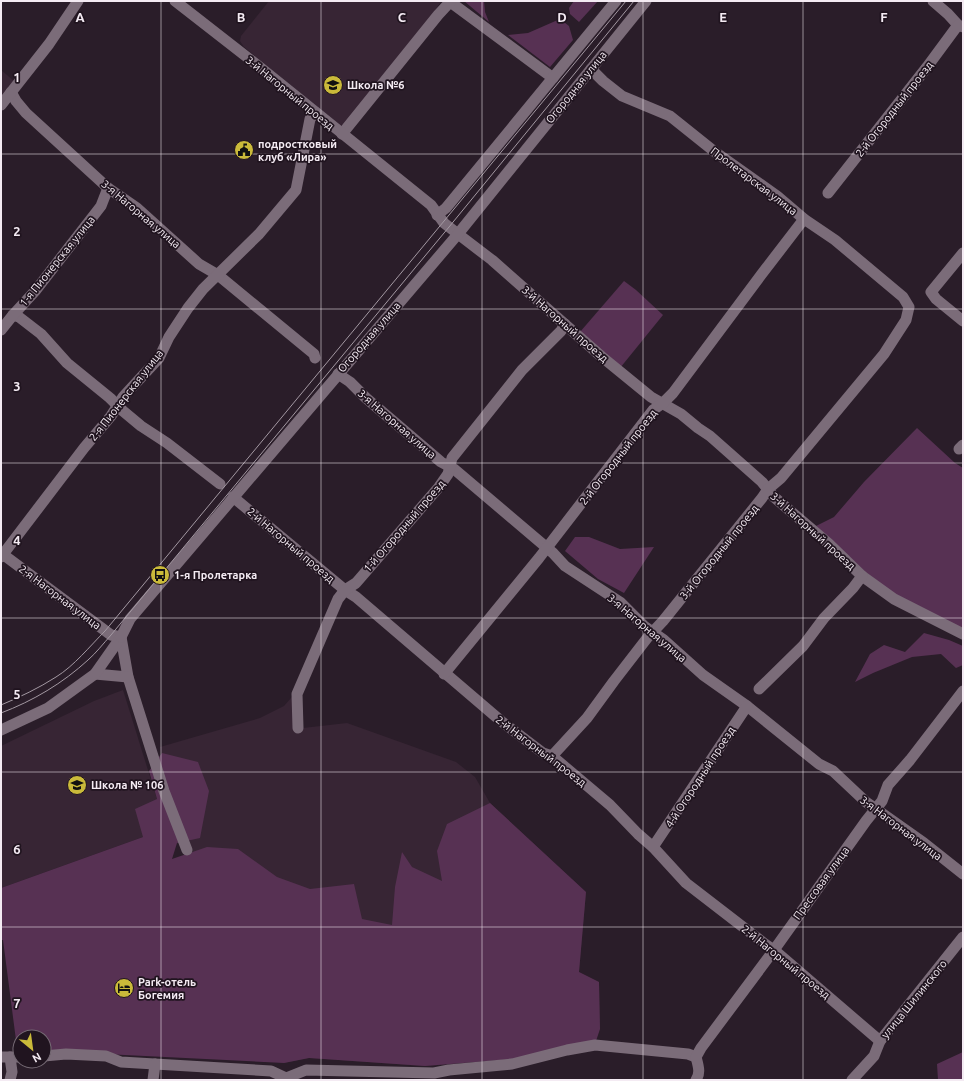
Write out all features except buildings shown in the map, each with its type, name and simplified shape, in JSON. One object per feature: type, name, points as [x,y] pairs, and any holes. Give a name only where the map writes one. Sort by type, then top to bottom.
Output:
[{"type":"street","points":[[1,105],[49,44],[78,1]]},
{"type":"street","name":"3-й Нагорный проезд","points":[[175,1],[431,205],[437,215],[444,222],[492,260],[651,397],[681,414],[710,436],[762,482],[774,497],[829,544],[862,576],[894,599],[963,634]]},
{"type":"street","points":[[437,215],[446,208],[616,1]]},
{"type":"street","name":"Огородная улица","points":[[1,730],[48,708],[95,674],[121,637],[130,619],[458,234],[646,1]]},
{"type":"street","points":[[933,1],[961,26]]},
{"type":"street","points":[[342,134],[449,2],[553,78]]},
{"type":"street","name":"2-й Огородный проезд","points":[[828,193],[961,26]]},
{"type":"street","name":"Пролетарская улица","points":[[591,69],[622,96],[670,116],[715,152],[777,196],[804,219],[835,240],[892,288],[903,298],[909,307]]},
{"type":"street","name":"3-я Нагорная улица","points":[[11,92],[26,113],[108,188],[137,208],[199,264],[218,275],[314,354],[315,358]]},
{"type":"street","name":"2-я Пионерская улица","points":[[2,555],[118,406],[123,397],[159,358],[169,337],[199,294],[259,234],[296,190],[310,119],[315,112]]},
{"type":"street","name":"1-я Пионерская улица","points":[[1,330],[36,290],[101,206],[108,188]]},
{"type":"street","name":"2-й Огородный проезд","points":[[444,674],[546,548],[653,410],[673,393],[804,219]]},
{"type":"street","points":[[963,253],[931,292],[936,299],[963,321]]},
{"type":"street","name":"3-й Огородный проезд","points":[[552,756],[587,718],[614,681],[768,489],[781,478],[884,354],[906,320],[909,307]]},
{"type":"street","points":[[13,315],[19,317],[41,334],[67,363],[110,398],[141,426],[179,452],[220,484]]},
{"type":"street","name":"1-й Огородный проезд","points":[[298,728],[297,694],[338,599],[344,590],[356,583],[439,487],[448,474],[452,458],[522,370],[561,331],[565,324]]},
{"type":"street","name":"3-я Нагорная улица","points":[[338,374],[350,382],[366,398],[441,462],[454,469],[553,553],[565,566],[620,602],[644,626],[703,675],[747,706],[819,764],[833,771],[876,810],[924,843],[963,874]]},
{"type":"street","name":"2-й Нагорный проезд","points":[[233,497],[344,590],[356,597],[444,674],[501,721],[543,753],[552,756],[610,805],[653,847],[686,883],[774,950],[880,1041]]},
{"type":"street","name":"2-я Нагорная улица","points":[[2,555],[111,635],[121,637]]},
{"type":"street","points":[[759,689],[803,646],[824,618],[854,588],[862,576]]},
{"type":"street","points":[[121,637],[128,677],[164,791],[187,850]]},
{"type":"street","points":[[95,674],[128,677]]},
{"type":"street","name":"Прессовая улица","points":[[696,1056],[866,821],[876,810],[882,801],[888,785],[910,760],[963,691]]},
{"type":"street","name":"4-й Огородный проезд","points":[[653,847],[747,706]]},
{"type":"street","name":"улица Шилинского","points":[[852,1080],[874,1056],[880,1041],[963,937]]},
{"type":"street","points":[[52,1055],[66,1054],[106,1056],[121,1062],[271,1070],[286,1079],[306,1070],[432,1076],[449,1070],[512,1064],[567,1050],[595,1045],[696,1056],[699,1076],[696,1080]]},
{"type":"street","points":[[10,1057],[12,1072],[10,1080]]},
{"type":"street","points":[[154,1080],[155,1064]]},
{"type":"shaded area","name":"Школа №6","points":[[269,1],[440,1],[440,3],[433,14],[346,124],[340,125],[244,47],[240,41],[241,36]]},
{"type":"shaded area","points":[[464,1],[484,1],[485,12],[489,22]]},
{"type":"shaded area","points":[[574,1],[598,1],[579,22],[570,14],[569,8]]},
{"type":"shaded area","points":[[560,19],[569,26],[573,40],[550,67],[508,35],[528,33]]},
{"type":"shaded area","points":[[1,70],[14,81],[1,98]]},
{"type":"shaded area","points":[[624,281],[663,315],[620,368],[580,332]]},
{"type":"shaded area","points":[[917,428],[955,463],[963,468],[963,629],[897,596],[864,571],[816,526],[834,517],[864,482]]},
{"type":"shaded area","points":[[575,537],[589,537],[620,549],[654,547],[624,593],[598,579],[565,551]]},
{"type":"shaded area","points":[[924,633],[949,640],[963,646],[963,665],[956,668],[941,654],[912,657],[855,682],[870,654],[884,645],[905,652]]},
{"type":"shaded area","name":"Школа № 106","points":[[123,690],[157,799],[143,837],[1,888],[1,746],[94,701]]},
{"type":"shaded area","points":[[298,690],[294,729],[347,723],[456,762],[475,777],[490,803],[586,892],[579,972],[599,982],[600,1029],[513,1059],[425,1066],[309,1058],[284,1063],[195,856],[169,791],[160,747],[260,718],[284,706]]},
{"type":"shaded area","points":[[162,753],[198,762],[209,791],[200,838],[177,843],[172,859],[207,847],[238,849],[277,877],[310,889],[354,884],[362,919],[392,925],[395,887],[402,852],[412,867],[442,881],[437,851],[447,824],[490,803],[586,892],[579,972],[599,982],[600,1029],[596,1041],[513,1059],[425,1066],[309,1058],[284,1063],[52,1051],[52,1029],[15,1029],[3,940],[1,940],[1,888],[143,837],[135,809],[157,799],[149,771]]},
{"type":"shaded area","points":[[963,1052],[963,1080],[938,1080],[937,1064]]},
{"type":"tram line","points":[[1,705],[36,689],[63,672],[75,662],[105,631],[626,1]]},
{"type":"tram line","points":[[1,713],[25,703],[58,684],[100,648],[634,1]]},
{"type":"place","name":"Школа №6","points":[[333,85]]},
{"type":"place","name":"подростковый клуб «Лира»","points":[[244,150]]},
{"type":"place","name":"1-я Пролетарка","points":[[160,575]]},
{"type":"place","name":"Школа № 106","points":[[77,785]]},
{"type":"place","name":"Park-отель Богемия","points":[[124,988]]}]
